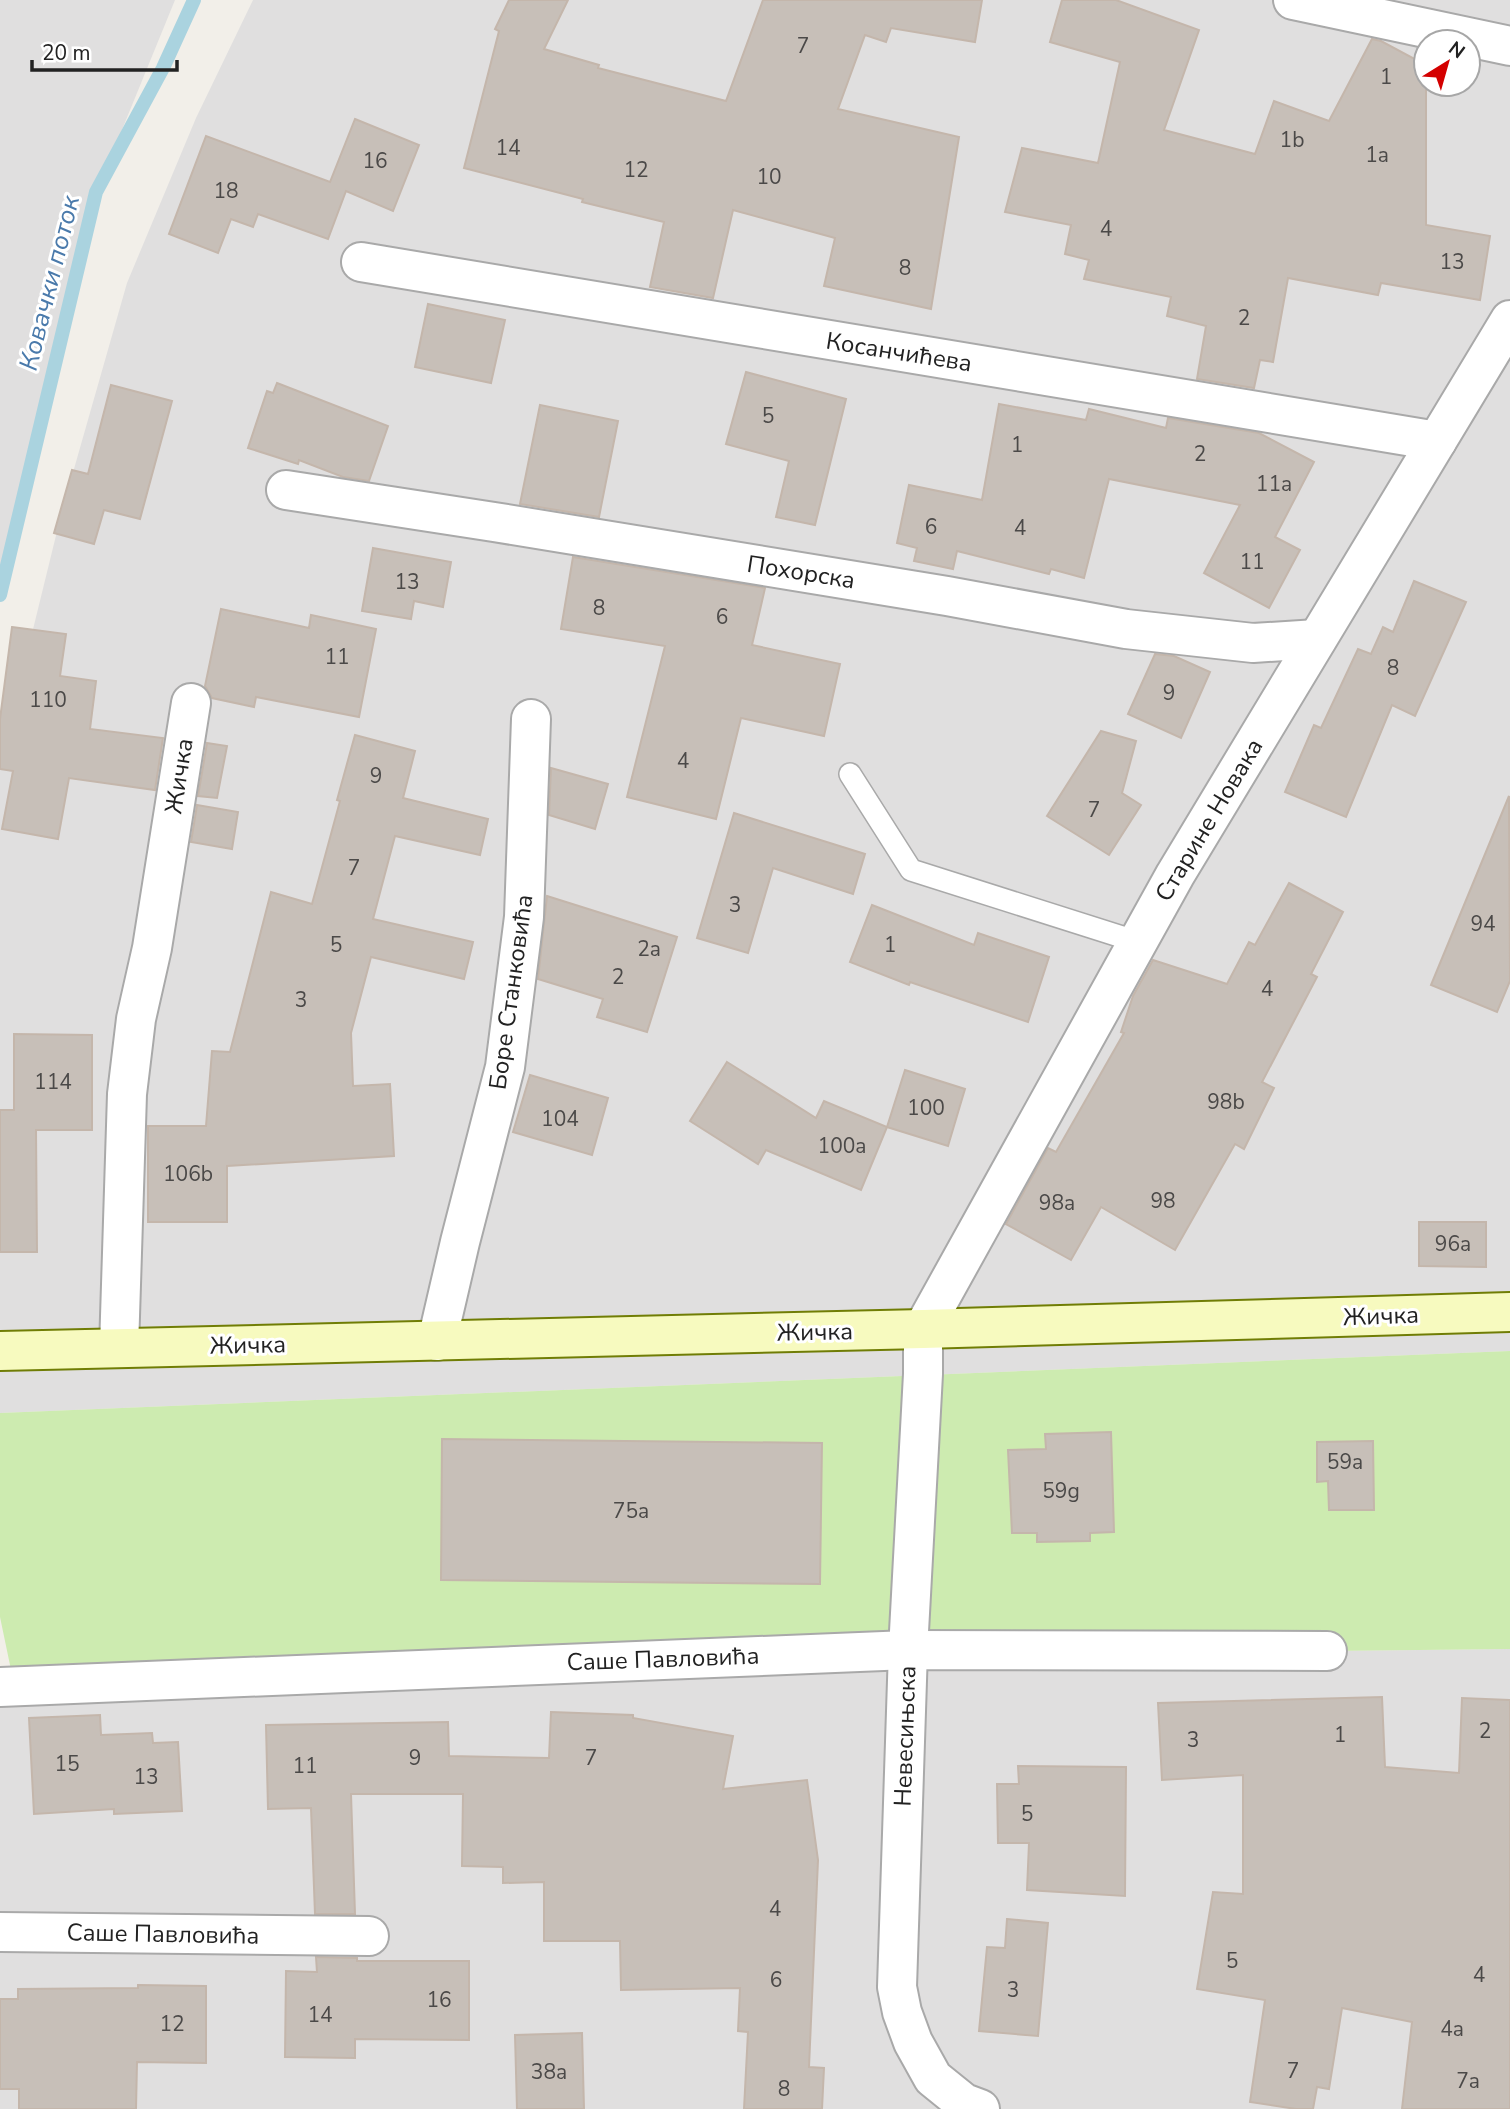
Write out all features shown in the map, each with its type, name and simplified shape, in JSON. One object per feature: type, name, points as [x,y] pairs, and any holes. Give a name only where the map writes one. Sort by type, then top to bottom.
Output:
[{"type":"main road","name":"Жичка","points":[[0,1351],[1510,1312]]},
{"type":"street","points":[[1293,0],[1510,46]]},
{"type":"street","name":"Косанчићева","points":[[361,262],[1437,441]]},
{"type":"street","name":"Старине Новака","points":[[923,1329],[1175,875],[1510,320]]},
{"type":"street","name":"Похорска","points":[[286,490],[933,594],[1126,629],[1253,643],[1318,639]]},
{"type":"street","name":"Жичка","points":[[119,1348],[127,1094],[136,1019],[152,948],[191,703]]},
{"type":"street","name":"Боре Станковића","points":[[437,1341],[505,1067],[524,917],[531,719]]},
{"type":"street","name":"Невесињска","points":[[923,1329],[923,1374],[908,1650],[897,1987],[902,2012],[913,2042],[933,2078],[964,2103],[980,2109]]},
{"type":"street","name":"Саше Павловића","points":[[0,1687],[908,1650],[1327,1651]]},
{"type":"street","name":"Саше Павловића","points":[[0,1932],[369,1936]]},
{"type":"lane","points":[[850,774],[911,870],[1138,942]]},
{"type":"shaded area","points":[[0,0],[175,0],[101,181],[0,598]]},
{"type":"shaded area","points":[[253,0],[1510,0],[1510,1351],[0,1413],[0,764],[62,511],[127,283],[196,118]]},
{"type":"shaded area","points":[[1510,1649],[1510,2109],[0,2109],[0,1704],[1327,1651]]},
{"type":"green space","points":[[1510,1351],[1510,1649],[1327,1651],[15,1689],[0,1617],[0,1413]]},
{"type":"building","points":[[509,0],[568,0],[544,49],[599,65],[598,68],[726,101],[763,0],[982,0],[975,42],[891,28],[886,42],[865,35],[838,109],[959,137],[931,309],[824,286],[835,238],[733,210],[713,298],[650,287],[664,222],[464,168],[499,31],[495,29]]},
{"type":"building","points":[[1062,0],[1116,0],[1199,30],[1164,130],[1255,154],[1274,101],[1329,121],[1372,39],[1412,58],[1412,98],[1426,98],[1426,225],[1490,236],[1480,300],[1381,283],[1378,295],[1288,278],[1273,362],[1260,360],[1254,388],[1197,379],[1206,326],[1167,316],[1171,297],[1084,279],[1089,260],[1065,254],[1071,225],[1005,212],[1022,148],[1098,163],[1120,62],[1050,42]]},
{"type":"building","points":[[355,119],[419,145],[393,211],[346,191],[328,239],[258,214],[253,227],[231,219],[218,253],[169,234],[206,136],[330,182]]},
{"type":"building","points":[[428,304],[505,320],[491,383],[415,367]]},
{"type":"building","points":[[746,372],[846,399],[815,525],[776,517],[789,461],[726,444]]},
{"type":"building","points":[[277,383],[388,426],[369,481],[343,477],[299,460],[298,464],[248,448],[267,391],[273,393]]},
{"type":"building","points":[[111,385],[172,401],[140,519],[104,510],[94,544],[54,533],[72,470],[88,474]]},
{"type":"building","points":[[999,404],[1086,420],[1089,409],[1166,428],[1168,418],[1259,433],[1314,462],[1275,537],[1300,550],[1269,608],[1204,573],[1240,505],[1109,479],[1084,578],[1051,569],[1049,574],[957,551],[953,569],[914,561],[917,548],[897,543],[909,485],[982,500]]},
{"type":"building","points":[[540,405],[618,421],[599,517],[520,504]]},
{"type":"building","points":[[373,548],[451,562],[443,607],[414,601],[411,619],[362,611]]},
{"type":"building","points":[[573,557],[765,588],[752,645],[840,664],[824,736],[741,718],[716,819],[627,797],[665,646],[561,629]]},
{"type":"building","points":[[1414,581],[1466,602],[1415,716],[1392,705],[1346,817],[1285,792],[1314,725],[1321,728],[1358,649],[1371,654],[1383,627],[1393,632]]},
{"type":"building","points":[[221,609],[309,628],[311,615],[376,629],[359,717],[256,697],[254,707],[212,698],[205,686]]},
{"type":"building","points":[[12,627],[66,634],[60,676],[96,681],[90,729],[163,738],[155,790],[69,778],[58,839],[2,829],[13,771],[0,769],[0,719]]},
{"type":"building","points":[[1155,654],[1174,656],[1210,672],[1181,738],[1128,714]]},
{"type":"building","points":[[1101,731],[1136,741],[1122,793],[1141,805],[1109,855],[1047,816]]},
{"type":"building","points":[[355,735],[415,751],[403,798],[488,819],[480,855],[395,836],[373,919],[473,942],[464,979],[371,957],[351,1033],[353,1086],[390,1084],[394,1156],[227,1166],[227,1222],[148,1222],[148,1126],[206,1126],[212,1051],[230,1052],[271,892],[312,904]]},
{"type":"building","points":[[207,743],[227,746],[217,798],[198,796]]},
{"type":"building","points":[[551,768],[608,784],[595,829],[549,815]]},
{"type":"building","points":[[1509,796],[1510,981],[1497,1012],[1431,985]]},
{"type":"building","points":[[197,805],[238,812],[232,849],[191,842]]},
{"type":"building","points":[[734,813],[865,854],[853,894],[773,868],[748,953],[697,938]]},
{"type":"building","points":[[1289,883],[1343,912],[1311,974],[1317,977],[1262,1082],[1274,1088],[1244,1149],[1235,1144],[1175,1250],[1101,1207],[1071,1260],[1006,1224],[1048,1148],[1056,1152],[1124,1033],[1121,1032],[1133,996],[1153,960],[1227,984],[1249,942],[1255,945]]},
{"type":"building","points":[[547,896],[677,937],[647,1032],[597,1017],[603,999],[538,979]]},
{"type":"building","points":[[872,905],[974,945],[978,933],[1049,957],[1028,1022],[910,982],[909,985],[850,962]]},
{"type":"building","points":[[14,1034],[92,1035],[92,1130],[36,1130],[37,1252],[0,1252],[0,1110],[14,1110]]},
{"type":"building","points":[[727,1062],[816,1118],[824,1101],[887,1127],[861,1190],[766,1150],[758,1164],[690,1121]]},
{"type":"building","points":[[905,1070],[965,1089],[948,1146],[887,1127]]},
{"type":"building","points":[[530,1075],[608,1098],[592,1155],[513,1132]]},
{"type":"building","points":[[1419,1222],[1486,1222],[1486,1267],[1419,1266]]},
{"type":"building","points":[[1111,1432],[1114,1532],[1090,1533],[1090,1541],[1037,1542],[1037,1533],[1012,1533],[1008,1450],[1046,1449],[1045,1434]]},
{"type":"building","points":[[442,1439],[822,1443],[820,1584],[441,1580]]},
{"type":"building","points":[[1373,1441],[1374,1510],[1329,1510],[1328,1481],[1317,1482],[1317,1442]]},
{"type":"building","points":[[1382,1697],[1385,1767],[1459,1773],[1462,1698],[1510,1700],[1510,2109],[1402,2109],[1412,2022],[1342,2008],[1329,2089],[1317,2087],[1313,2109],[1250,2102],[1265,2000],[1197,1989],[1213,1892],[1243,1894],[1243,1775],[1162,1780],[1158,1703]]},
{"type":"building","points":[[551,1712],[633,1715],[633,1718],[733,1736],[723,1789],[807,1780],[818,1860],[809,2067],[824,2068],[822,2109],[744,2109],[748,2032],[738,2031],[740,1988],[621,1990],[620,1941],[544,1941],[544,1882],[503,1883],[503,1867],[462,1866],[463,1794],[351,1794],[355,1914],[315,1914],[311,1808],[268,1809],[266,1725],[448,1722],[449,1756],[549,1758]]},
{"type":"building","points":[[100,1715],[101,1735],[152,1733],[153,1743],[178,1742],[182,1811],[114,1814],[114,1809],[34,1814],[29,1718]]},
{"type":"building","points":[[1018,1766],[1126,1767],[1125,1896],[1027,1890],[1029,1843],[998,1843],[997,1784],[1019,1784]]},
{"type":"building","points":[[1007,1919],[1048,1923],[1038,2036],[979,2031],[987,1947],[1005,1948]]},
{"type":"building","points":[[316,1957],[357,1958],[357,1961],[469,1961],[469,2040],[355,2039],[355,2058],[285,2057],[286,1971],[317,1972]]},
{"type":"building","points":[[138,1985],[206,1986],[206,2063],[137,2062],[136,2109],[19,2109],[19,2089],[0,2089],[0,1999],[18,1999],[18,1989],[138,1988]]},
{"type":"building","points":[[582,2033],[584,2109],[517,2109],[515,2035]]},
{"type":"waterway","name":"Ковачки поток","points":[[0,595],[96,192],[163,68],[194,0]]}]
